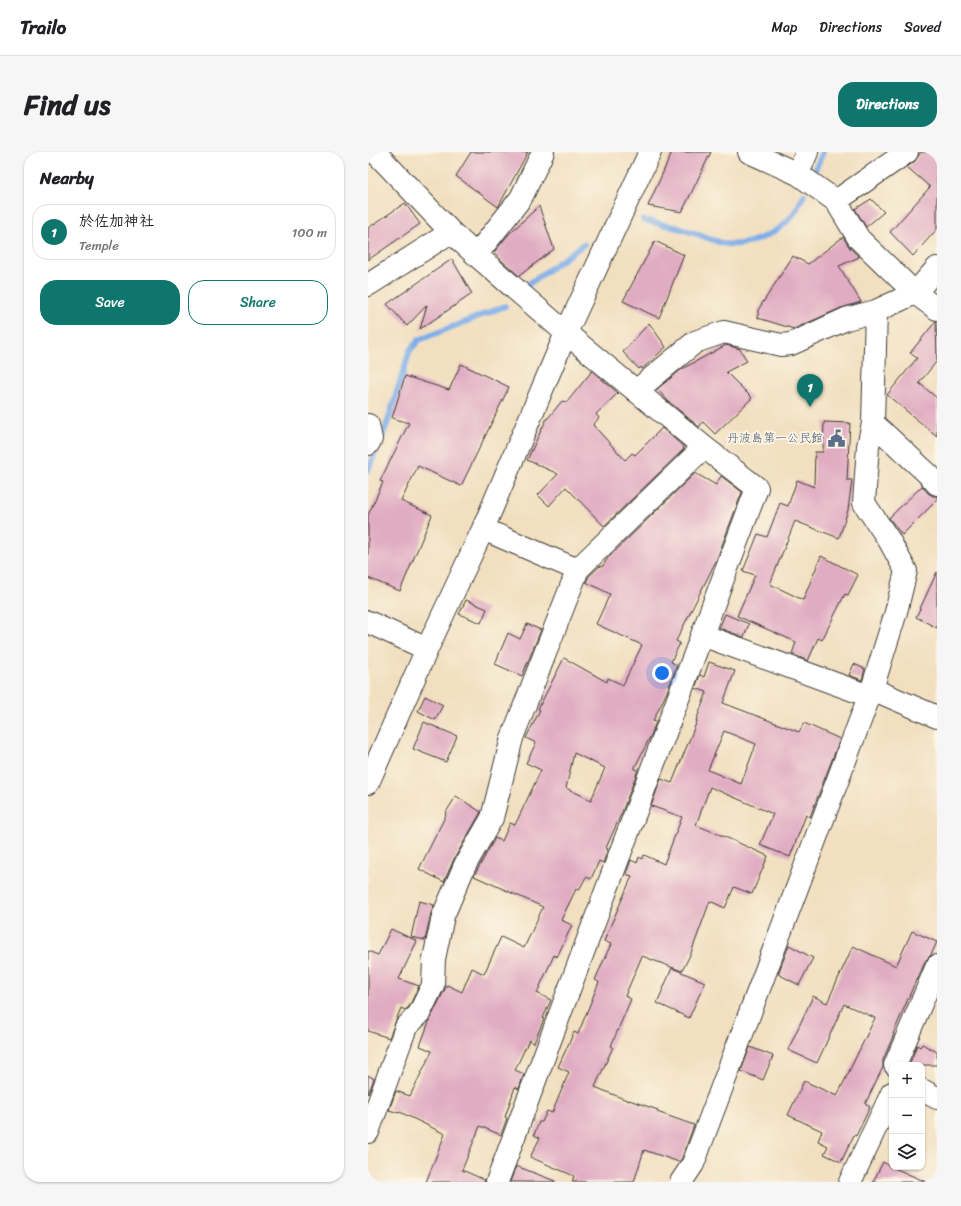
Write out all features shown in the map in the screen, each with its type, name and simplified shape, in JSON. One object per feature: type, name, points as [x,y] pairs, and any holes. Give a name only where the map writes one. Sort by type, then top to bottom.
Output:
[{"type":"street","points":[[375,152],[451,232],[476,255],[566,333],[704,447],[757,488],[497,1182]]},
{"type":"street","points":[[476,255],[521,198],[542,152]]},
{"type":"street","points":[[368,783],[483,529],[566,333],[650,152]]},
{"type":"street","points":[[749,152],[798,174],[836,201],[859,239],[914,292],[937,309]]},
{"type":"street","points":[[798,174],[807,152]]},
{"type":"street","points":[[836,201],[907,152]]},
{"type":"street","points":[[368,285],[451,232]]},
{"type":"street","points":[[636,391],[695,342],[724,332],[781,345],[791,344],[846,319],[876,311],[914,292],[937,268]]},
{"type":"street","points":[[681,1182],[693,1164],[870,692],[896,612],[906,571],[889,540],[864,503],[868,446],[873,423],[876,311]]},
{"type":"street","points":[[873,423],[937,484]]},
{"type":"street","points":[[368,426],[370,439],[368,444]]},
{"type":"street","points":[[368,1132],[406,1027],[419,1014],[433,985],[434,959],[443,916],[465,865],[492,818],[512,738],[578,569],[704,447]]},
{"type":"street","points":[[483,529],[578,569]]},
{"type":"street","points":[[368,622],[428,648]]},
{"type":"street","points":[[702,635],[870,692],[937,717]]},
{"type":"street","points":[[896,1062],[937,966]]},
{"type":"street","points":[[925,1092],[937,1098]]},
{"type":"street","points":[[850,1182],[890,1098]]},
{"type":"building","points":[[471,152],[528,152],[498,207],[456,176]]},
{"type":"building","points":[[672,152],[711,152],[682,212],[648,206]]},
{"type":"building","points":[[921,152],[932,152],[937,159],[937,229],[913,256],[890,232],[930,187],[907,167],[914,162]]},
{"type":"building","points":[[871,199],[884,212],[866,227],[855,209]]},
{"type":"building","points":[[405,203],[420,224],[368,260],[368,228]]},
{"type":"building","points":[[539,206],[554,249],[519,276],[494,252],[509,234]]},
{"type":"building","points":[[843,237],[850,248],[859,257],[839,266],[861,302],[841,308],[794,329],[758,318],[758,310],[793,256],[808,264]]},
{"type":"building","points":[[655,241],[684,255],[659,318],[623,301]]},
{"type":"building","points":[[452,259],[472,294],[420,329],[427,305],[407,326],[387,304]]},
{"type":"building","points":[[936,321],[937,361],[919,383],[937,398],[937,436],[887,395],[917,358],[910,353]]},
{"type":"building","points":[[649,323],[666,347],[642,369],[641,367],[639,369],[623,352]]},
{"type":"building","points":[[726,345],[740,349],[747,361],[726,372],[752,398],[715,434],[703,422],[699,427],[668,401],[657,389],[682,369]]},
{"type":"building","points":[[461,364],[509,387],[461,486],[418,466],[401,501],[432,515],[400,591],[368,578],[368,515],[383,482],[380,481],[409,423],[392,418],[405,376],[449,390]]},
{"type":"building","points":[[592,371],[618,393],[596,414],[599,418],[593,425],[625,460],[632,453],[635,455],[662,428],[684,447],[684,449],[604,526],[566,487],[549,506],[538,495],[558,474],[527,460],[547,418],[562,401],[567,402]]},
{"type":"building","points":[[824,422],[850,423],[847,480],[852,480],[848,510],[839,538],[795,521],[770,584],[803,600],[821,556],[858,575],[848,595],[845,594],[822,640],[818,638],[808,661],[792,654],[796,642],[737,616],[755,575],[743,571],[758,534],[767,537],[780,503],[788,506],[797,480],[814,487],[815,452],[823,452]]},
{"type":"building","points":[[695,473],[716,485],[721,476],[742,492],[716,561],[676,641],[680,643],[671,662],[677,665],[667,692],[653,721],[656,722],[651,735],[634,769],[638,770],[606,848],[608,849],[603,863],[599,861],[591,879],[586,877],[579,890],[576,889],[561,920],[572,925],[557,957],[554,955],[537,993],[551,1000],[534,1043],[529,1040],[515,1070],[524,1074],[519,1089],[515,1087],[501,1135],[480,1126],[462,1170],[485,1180],[485,1182],[426,1182],[445,1134],[400,1112],[389,1110],[396,1091],[410,1096],[432,1051],[420,1046],[430,1019],[447,985],[462,992],[472,968],[484,974],[501,937],[524,948],[543,907],[474,876],[495,838],[502,841],[510,823],[515,825],[541,770],[526,763],[536,743],[526,738],[540,710],[538,709],[564,658],[607,682],[608,678],[623,685],[642,645],[596,624],[610,594],[586,582],[589,576],[600,566],[602,567],[607,559]],"holes":[[[574,753],[605,768],[591,800],[566,788]]]},
{"type":"building","points":[[922,486],[928,493],[933,496],[937,496],[937,500],[902,535],[889,518]]},
{"type":"building","points":[[937,572],[937,628],[916,617]]},
{"type":"building","points":[[466,600],[487,609],[481,623],[459,614]]},
{"type":"building","points":[[725,614],[749,624],[744,637],[719,628]]},
{"type":"building","points":[[527,624],[541,630],[522,676],[495,664],[508,633],[520,639]]},
{"type":"building","points":[[709,662],[735,671],[723,703],[799,732],[804,723],[840,739],[810,817],[806,815],[790,857],[760,845],[773,814],[710,787],[696,825],[768,856],[752,894],[734,887],[725,908],[710,901],[691,953],[682,971],[642,956],[625,996],[631,999],[611,1046],[613,1047],[595,1087],[694,1125],[682,1158],[679,1162],[644,1150],[634,1182],[572,1182],[574,1176],[530,1157],[540,1138],[534,1135],[539,1122],[542,1122],[547,1111],[552,1113],[569,1072],[558,1067],[574,1032],[578,1034],[599,982],[595,980],[611,944],[604,941],[632,876],[626,874],[631,860],[637,863],[639,857],[642,859],[644,855],[664,864],[682,817],[651,806],[661,779],[672,783],[707,692],[695,688],[700,675],[704,677]],"holes":[[[724,731],[756,744],[741,784],[708,770]]]},
{"type":"building","points":[[854,664],[865,669],[862,680],[849,675]]},
{"type":"building","points":[[425,696],[443,705],[435,720],[418,711]]},
{"type":"building","points":[[424,722],[457,736],[446,762],[413,749]]},
{"type":"building","points":[[456,796],[481,812],[454,859],[444,882],[419,869],[446,815],[445,814]]},
{"type":"building","points":[[419,901],[434,905],[425,940],[411,937]]},
{"type":"building","points":[[391,929],[417,941],[399,979],[419,986],[409,1007],[405,1010],[401,1008],[389,1038],[368,1031],[368,951],[378,955]]},
{"type":"building","points":[[912,931],[937,942],[931,955],[925,961],[893,1034],[883,1060],[883,1067],[865,1104],[870,1107],[841,1162],[824,1154],[828,1146],[818,1141],[822,1131],[788,1115],[804,1081],[837,1096],[875,1018],[844,1004],[817,1063],[788,1050],[813,996],[827,1003],[853,946],[896,966]]},
{"type":"building","points":[[789,945],[813,958],[799,985],[778,974]]},
{"type":"building","points":[[672,968],[705,982],[689,1018],[657,1003]]},
{"type":"building","points":[[922,1044],[937,1052],[937,1065],[925,1065],[925,1062],[910,1062],[917,1045],[920,1047]]},
{"type":"building","points":[[750,1047],[773,1056],[763,1080],[741,1071]]},
{"type":"building","points":[[368,1075],[374,1079],[368,1094]]},
{"type":"building","points":[[883,1162],[889,1165],[889,1170],[899,1170],[926,1182],[873,1182]]},
{"type":"building","points":[[516,1166],[555,1181],[555,1182],[510,1182]]},
{"type":"waterway","points":[[814,172],[823,152]]},
{"type":"waterway","points":[[643,220],[682,229],[726,244],[744,243],[762,238],[779,228],[794,214],[804,195]]},
{"type":"waterway","points":[[526,286],[584,244]]},
{"type":"waterway","points":[[368,470],[387,424],[410,350],[419,340],[505,306]]},
{"type":"place","name":"於佐加神社","points":[[810,407]]},
{"type":"place","name":"丹波島第一公民館","points":[[836,438]]}]
